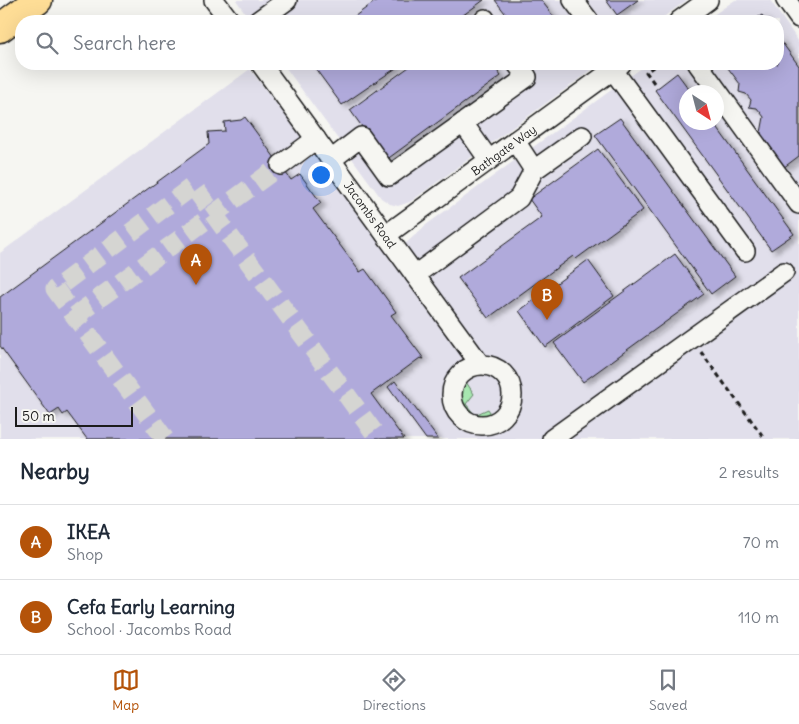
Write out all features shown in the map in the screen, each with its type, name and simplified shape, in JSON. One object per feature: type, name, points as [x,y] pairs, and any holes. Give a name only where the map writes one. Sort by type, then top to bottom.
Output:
[{"type":"highway","points":[[18,15],[38,0]]},
{"type":"highway","points":[[0,28],[15,17]]},
{"type":"street","points":[[214,0],[225,15]]},
{"type":"street","points":[[266,15],[287,0]]},
{"type":"street","points":[[573,0],[584,15]]},
{"type":"street","points":[[687,15],[708,0]]},
{"type":"street","points":[[786,0],[799,18]]},
{"type":"street","name":"Jacombs Road","points":[[265,70],[480,364]]},
{"type":"street","points":[[331,160],[361,137],[390,176],[526,77],[521,70]]},
{"type":"street","name":"Bathgate Way","points":[[386,235],[611,70]]},
{"type":"street","points":[[621,70],[746,251]]},
{"type":"street","points":[[702,70],[799,204]]},
{"type":"street","points":[[463,123],[489,160]]},
{"type":"street","points":[[415,275],[519,198],[534,170],[582,136]]},
{"type":"street","points":[[280,165],[316,139]]},
{"type":"street","points":[[515,141],[534,170]]},
{"type":"street","points":[[552,439],[784,272]]},
{"type":"path","points":[[649,70],[646,72],[654,83]]},
{"type":"path","points":[[698,347],[765,439]]},
{"type":"shaded area","points":[[236,0],[687,0],[666,15],[247,15]]},
{"type":"shaded area","points":[[735,0],[770,0],[780,15],[714,15]]},
{"type":"shaded area","points":[[784,20],[799,42],[799,439],[0,439],[0,253],[249,70],[251,70],[392,256],[426,225],[639,70],[784,70]]},
{"type":"shaded area","points":[[287,70],[592,70],[410,202],[398,206],[390,204],[381,198]]},
{"type":"green space","points":[[466,382],[474,394],[466,404],[475,415],[488,409],[492,415],[484,419],[476,419],[464,411],[459,397],[461,389]]},
{"type":"building","points":[[377,0],[484,0],[463,15],[356,15]]},
{"type":"building","points":[[495,0],[541,0],[552,15],[506,15]]},
{"type":"building","points":[[606,0],[638,0],[617,15]]},
{"type":"building","points":[[784,45],[799,66],[799,156],[783,168],[760,138],[764,117],[757,108],[749,107],[751,100],[746,94],[739,92],[740,84],[730,70],[784,70]]},
{"type":"building","points":[[316,70],[393,70],[342,105]]},
{"type":"building","points":[[405,70],[496,70],[501,76],[386,160],[350,110]]},
{"type":"building","points":[[677,73],[686,85],[679,85],[679,123],[655,90]]},
{"type":"building","points":[[245,117],[291,180],[300,174],[321,203],[313,209],[360,272],[365,269],[396,312],[391,315],[424,359],[420,358],[371,394],[404,439],[87,439],[67,412],[63,415],[59,409],[50,415],[0,346],[0,297],[209,144],[208,132],[225,131],[224,122],[241,120]]},
{"type":"building","points":[[620,118],[735,276],[711,294],[595,135]]},
{"type":"building","points":[[684,130],[719,130],[794,234],[771,250]]},
{"type":"building","points":[[598,149],[643,210],[576,259],[573,256],[488,318],[458,278],[542,217],[529,199]]},
{"type":"building","points":[[675,254],[704,294],[583,382],[554,343]]},
{"type":"building","points":[[588,260],[614,296],[545,347],[519,311]]},
{"type":"building","points":[[395,381],[438,439],[426,439],[388,387]]},
{"type":"tunnel","points":[[75,316],[281,165]]},
{"type":"tunnel","points":[[165,439],[55,289],[193,186],[379,439]]},
{"type":"place","name":"IKEA","points":[[196,285]]},
{"type":"place","name":"Cefa Early Learning","points":[[547,320]]}]
